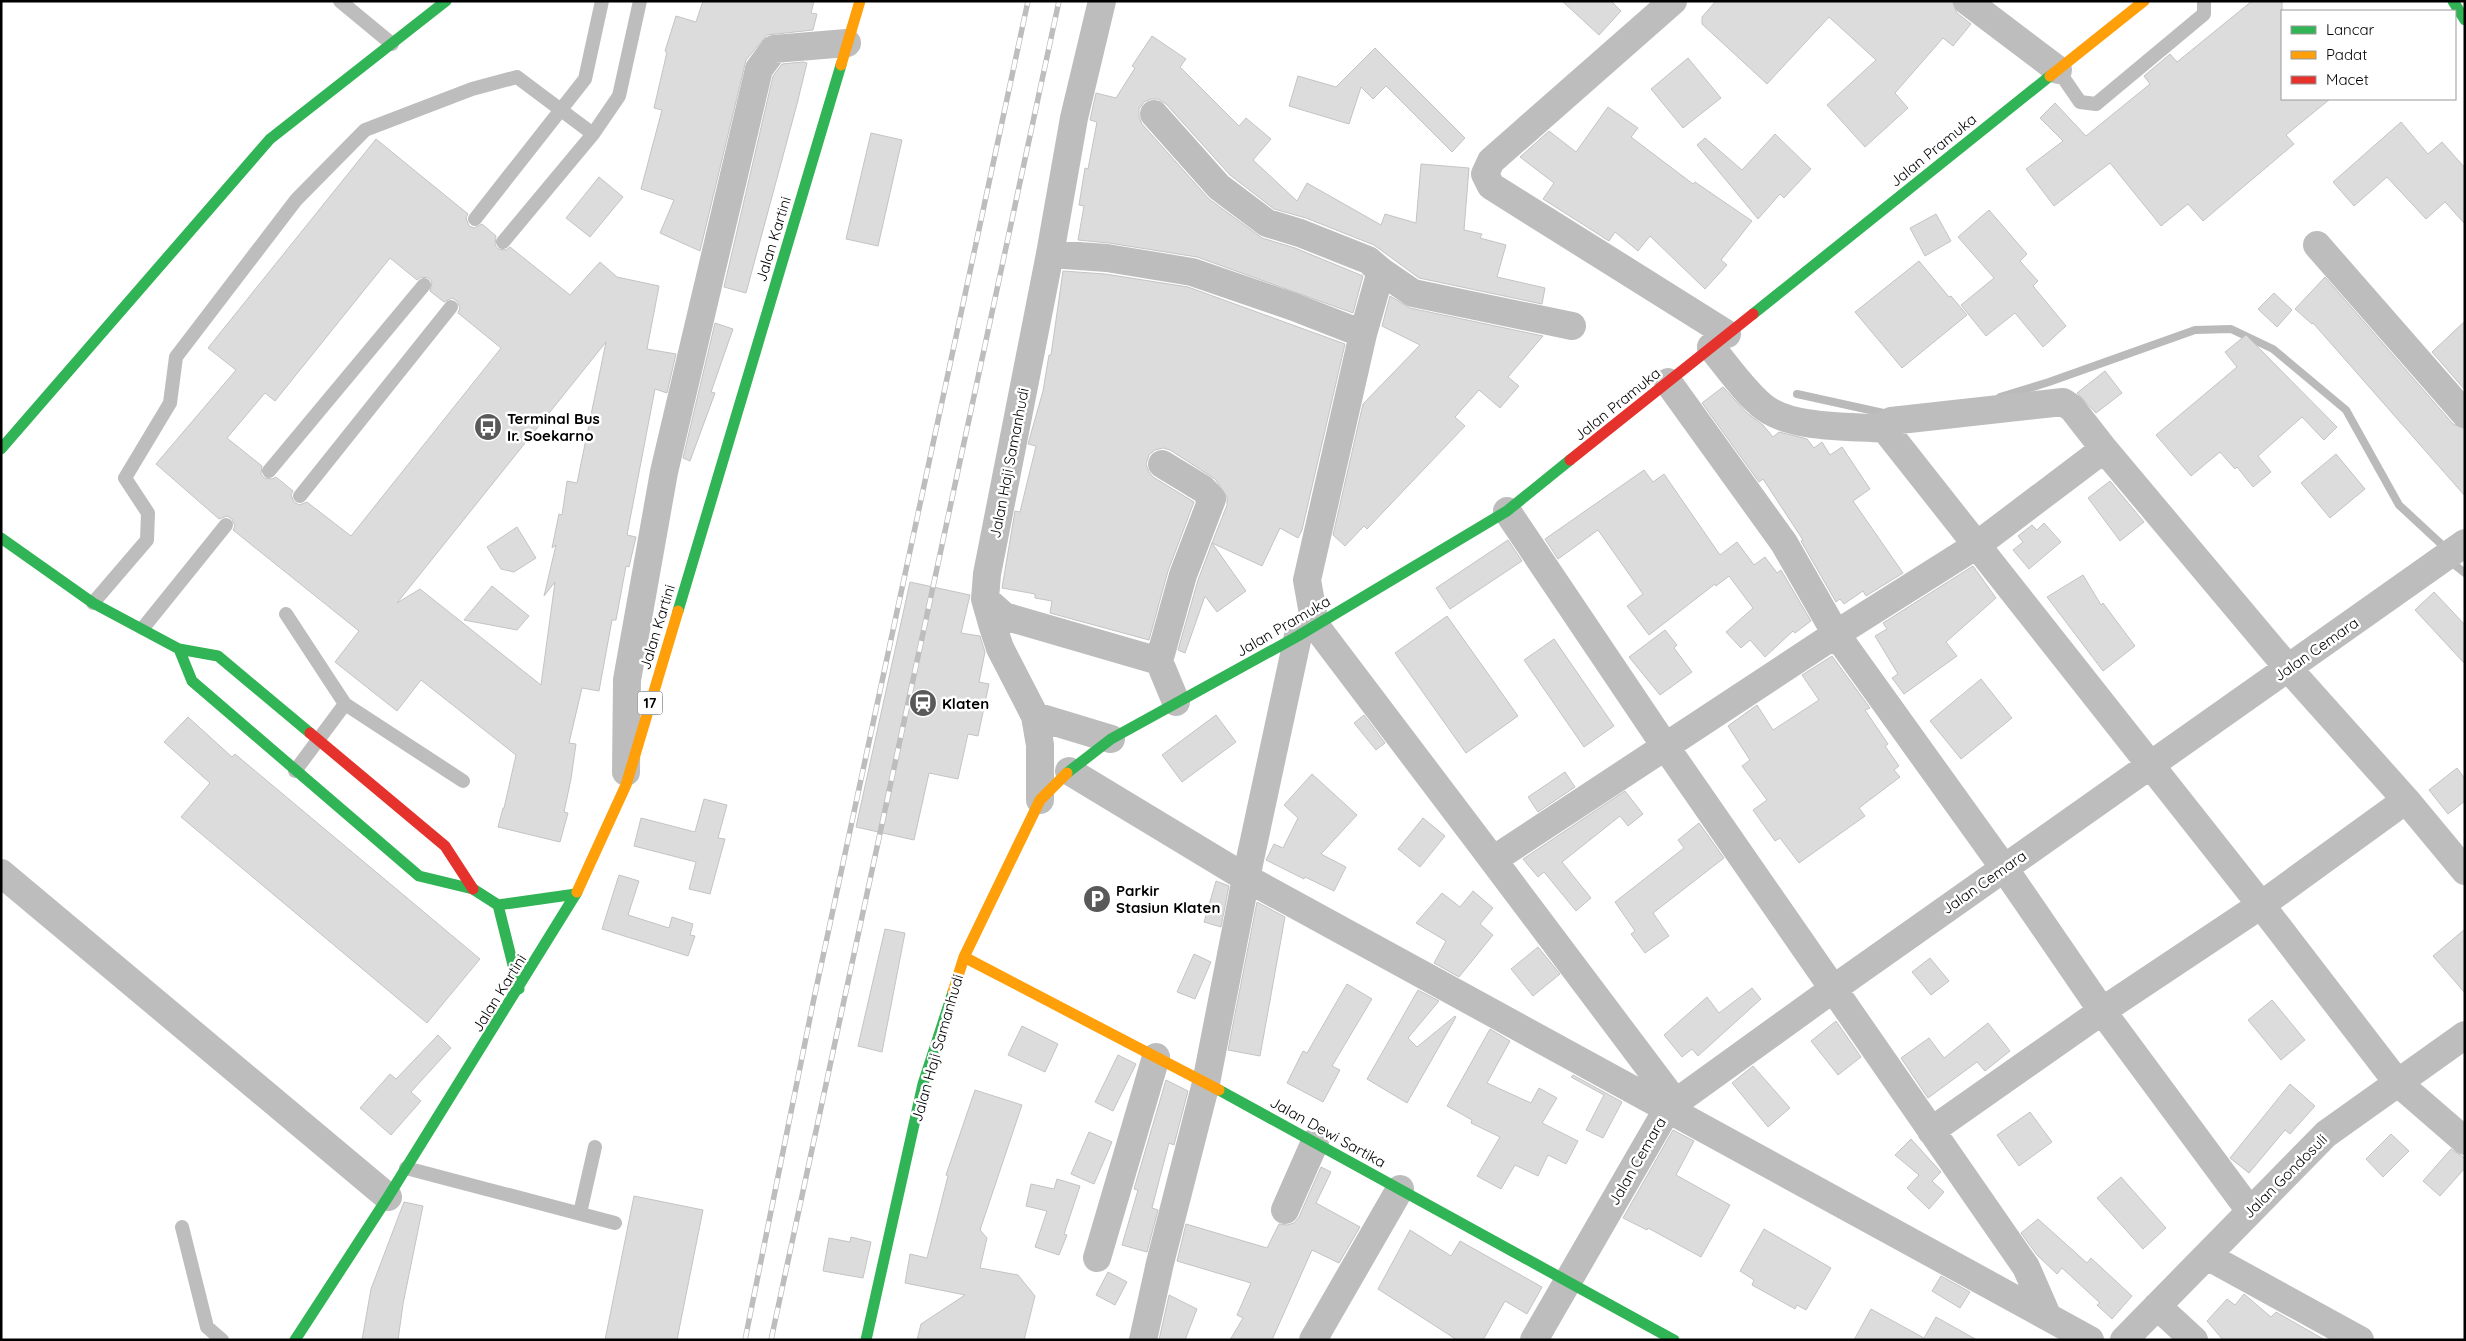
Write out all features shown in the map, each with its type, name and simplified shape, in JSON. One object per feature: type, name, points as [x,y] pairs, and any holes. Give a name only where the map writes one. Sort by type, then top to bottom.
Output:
[{"type":"main road","points":[[1,449],[270,139],[446,1]]},
{"type":"main road","name":"Jalan Kartini","points":[[295,1340],[388,1197],[519,989],[576,894],[626,785],[860,1]]},
{"type":"main road","name":"Jalan Pramuka","points":[[1069,771],[1112,739],[1306,630],[1507,511],[2144,1]]},
{"type":"main road","points":[[2453,1],[2465,20]]},
{"type":"main road","points":[[1,538],[93,603],[143,628],[179,649],[218,656],[319,739],[442,850],[473,889]]},
{"type":"main road","points":[[179,649],[192,681],[295,771],[423,873],[473,889],[498,905],[576,894]]},
{"type":"main road","name":"Jalan Haji Samanhudi","points":[[866,1340],[923,1084],[964,957],[1040,800],[1069,771]]},
{"type":"main road","points":[[498,905],[519,989]]},
{"type":"main road","name":"Jalan Dewi Sartika","points":[[964,957],[1206,1082],[1674,1340]]},
{"type":"street","name":"Jalan Haji Samanhudi","points":[[1040,800],[1040,745],[1035,716],[1000,648],[985,599],[987,574],[1050,254],[1074,118],[1102,1]]},
{"type":"street","points":[[1673,1],[1491,160],[1485,174],[1491,186],[1719,340],[1755,399],[1775,414],[1801,422],[1885,429],[2261,905],[2398,1082],[2465,1141]]},
{"type":"street","points":[[1967,1],[2058,70]]},
{"type":"street","points":[[626,785],[626,680],[664,472],[759,69],[774,49],[847,44]]},
{"type":"street","points":[[1154,114],[1219,188],[1267,223],[1300,233],[1368,260],[1381,272],[1413,293],[1572,326]]},
{"type":"street","points":[[2318,245],[2465,414]]},
{"type":"street","points":[[1050,254],[1107,258],[1192,272],[1294,307],[1363,334]]},
{"type":"street","points":[[1143,1340],[1160,1263],[1206,1082],[1246,878],[1306,630],[1306,580],[1363,334],[1381,272]]},
{"type":"street","points":[[1668,382],[1784,543],[1836,634],[2004,868],[2102,1011],[2250,1211]]},
{"type":"street","points":[[1885,429],[1886,424],[1891,421],[2062,402],[2072,408],[2104,449],[2288,668],[2406,800],[2465,871]]},
{"type":"street","points":[[1493,860],[1836,634],[1977,545],[2104,449]]},
{"type":"street","points":[[1162,464],[1209,493],[1212,499],[1183,576],[1160,661],[1176,702]]},
{"type":"street","points":[[1507,511],[1666,746],[2026,1267],[2047,1316]]},
{"type":"street","name":"Jalan Cemara","points":[[1534,1340],[1567,1280],[1671,1105],[1833,988],[2151,766],[2465,543]]},
{"type":"street","points":[[985,599],[1004,616],[1160,661]]},
{"type":"street","points":[[1306,630],[1493,860],[1671,1105]]},
{"type":"street","points":[[1035,716],[1112,739]]},
{"type":"street","points":[[1069,771],[1246,878],[1671,1105],[2090,1340]]},
{"type":"street","points":[[1931,1131],[2102,1011],[2261,905],[2406,800]]},
{"type":"street","points":[[1,873],[388,1197]]},
{"type":"street","name":"Jalan Gondosuli","points":[[2124,1340],[2326,1134],[2465,1035]]},
{"type":"street","points":[[1098,1258],[1156,1057]]},
{"type":"street","points":[[1285,1210],[1315,1142]]},
{"type":"street","points":[[1313,1340],[1400,1189]]},
{"type":"street","points":[[2206,1256],[2360,1340]]},
{"type":"street","points":[[2157,1306],[2194,1340]]},
{"type":"lane","points":[[340,1],[392,44]]},
{"type":"lane","points":[[474,219],[585,79],[602,1]]},
{"type":"lane","points":[[503,242],[593,134],[619,96],[640,1]]},
{"type":"lane","points":[[2058,70],[2080,102],[2096,104],[2204,14],[2204,1]]},
{"type":"lane","points":[[93,603],[147,540],[148,513],[125,478],[170,403],[176,357],[296,200],[365,130],[472,89],[517,77],[593,134]]},
{"type":"lane","points":[[269,472],[424,285]]},
{"type":"lane","points":[[300,496],[451,307]]},
{"type":"lane","points":[[143,628],[226,525]]},
{"type":"lane","points":[[286,614],[346,704],[463,781]]},
{"type":"lane","points":[[295,771],[346,704]]},
{"type":"lane","points":[[580,1213],[595,1147]]},
{"type":"lane","points":[[406,1168],[615,1223]]},
{"type":"lane","points":[[182,1227],[207,1327],[222,1340]]},
{"type":"building","points":[[703,1],[814,1],[811,13],[817,14],[813,30],[767,35],[746,60],[700,251],[660,233],[674,200],[641,189],[662,110],[654,108],[667,52],[665,51],[676,16],[696,22]]},
{"type":"building","points":[[1562,1],[1611,1],[1621,11],[1599,35]]},
{"type":"building","points":[[1716,1],[1952,1],[1957,13],[1971,24],[1953,46],[1943,38],[1895,93],[1908,108],[1865,147],[1827,105],[1876,60],[1829,17],[1767,84],[1702,24],[1702,17]]},
{"type":"building","points":[[2252,1],[2282,1],[2281,100],[2329,100],[2286,135],[2294,144],[2203,221],[2188,204],[2161,226],[2110,163],[2054,206],[2026,169],[2063,141],[2040,118],[2055,103],[2086,136],[2150,84],[2144,76],[2170,54],[2177,62]]},
{"type":"building","points":[[1152,36],[1186,59],[1180,67],[1239,126],[1246,118],[1271,139],[1253,160],[1297,201],[1307,183],[1381,225],[1385,214],[1416,223],[1421,164],[1469,168],[1464,230],[1482,234],[1480,238],[1506,245],[1497,277],[1545,288],[1542,304],[1419,278],[1374,245],[1306,218],[1274,209],[1230,175],[1166,104],[1158,99],[1144,102],[1139,109],[1139,117],[1142,124],[1209,199],[1262,238],[1295,248],[1363,276],[1353,313],[1197,257],[1078,240],[1084,206],[1079,205],[1085,168],[1088,169],[1097,122],[1090,120],[1096,93],[1116,98],[1135,68],[1132,66]]},
{"type":"building","points":[[1375,48],[1465,138],[1452,152],[1386,86],[1373,99],[1361,87],[1349,124],[1289,106],[1298,76],[1336,87]]},
{"type":"building","points":[[1688,58],[1721,98],[1683,128],[1651,89]]},
{"type":"building","points":[[807,63],[797,104],[746,293],[724,287],[773,76],[782,64]]},
{"type":"building","points":[[1608,107],[1638,128],[1631,137],[1693,184],[1695,182],[1752,221],[1721,260],[1727,265],[1705,289],[1650,236],[1638,251],[1615,232],[1609,241],[1543,199],[1554,183],[1520,157],[1549,131],[1576,152]]},
{"type":"building","points":[[2401,122],[2428,154],[2442,142],[2465,168],[2465,224],[2445,202],[2426,219],[2387,177],[2354,206],[2333,182]]},
{"type":"building","points":[[871,133],[902,140],[878,246],[846,239]]},
{"type":"building","points":[[1775,134],[1811,169],[1784,198],[1780,194],[1758,219],[1697,145],[1705,138],[1742,170]]},
{"type":"building","name":"Terminal Bus Ir. Soekarno","points":[[376,139],[468,214],[466,218],[469,226],[474,228],[482,224],[496,236],[495,245],[498,249],[506,250],[510,247],[570,295],[600,262],[617,277],[659,286],[647,349],[676,354],[667,393],[655,389],[627,535],[636,537],[629,567],[626,566],[616,620],[612,620],[599,691],[582,688],[569,743],[576,744],[564,812],[568,813],[560,842],[498,827],[516,755],[421,680],[397,711],[335,662],[359,631],[233,530],[235,526],[232,519],[227,516],[219,519],[156,464],[236,370],[208,348]],"holes":[[[390,258],[417,280],[421,277],[429,278],[432,282],[430,291],[444,302],[452,298],[457,301],[460,308],[458,313],[501,348],[351,536],[307,502],[299,505],[294,502],[291,495],[293,491],[276,477],[272,479],[264,478],[261,474],[262,466],[227,438],[265,393],[275,401]],[[606,342],[577,483],[567,481],[562,515],[559,514],[552,548],[556,545],[544,596],[555,582],[541,685],[420,589],[397,603]]]},
{"type":"building","points":[[599,177],[623,197],[590,237],[566,218]]},
{"type":"building","points":[[1989,210],[2027,254],[2020,261],[2038,281],[2033,286],[2066,326],[2043,347],[2015,313],[1986,336],[1961,305],[1994,278],[1958,237]]},
{"type":"building","points":[[1936,214],[1951,241],[1925,256],[1910,228]]},
{"type":"building","points":[[1919,261],[1967,315],[1902,368],[1855,312]]},
{"type":"building","points":[[1063,271],[1105,274],[1188,287],[1345,344],[1302,530],[1298,538],[1280,528],[1262,566],[1212,543],[1227,505],[1227,497],[1215,479],[1170,450],[1163,448],[1155,450],[1149,455],[1146,464],[1153,477],[1194,502],[1168,571],[1149,640],[1050,613],[1052,601],[1035,598],[1035,594],[1002,588],[1015,511],[1020,512],[1036,446],[1028,444],[1043,391],[1049,355],[1051,355]]},
{"type":"building","points":[[2325,277],[2453,424],[2465,429],[2465,496],[2313,323],[2295,309]]},
{"type":"building","points":[[2274,293],[2292,310],[2277,327],[2258,309]]},
{"type":"building","points":[[1390,296],[1410,308],[1543,336],[1508,377],[1519,386],[1500,408],[1479,390],[1455,417],[1465,426],[1367,529],[1364,526],[1345,546],[1333,535],[1363,404],[1420,345],[1382,326]]},
{"type":"building","points":[[2465,321],[2465,390],[2432,352]]},
{"type":"building","points":[[715,323],[733,329],[711,392],[715,393],[690,461],[683,458]]},
{"type":"building","points":[[2246,335],[2337,427],[2324,440],[2302,417],[2258,456],[2271,472],[2253,487],[2237,467],[2235,469],[2220,452],[2191,476],[2156,435],[2237,367],[2225,352]]},
{"type":"building","points":[[2105,371],[2122,393],[2096,413],[2077,393]]},
{"type":"building","points":[[1723,387],[1773,437],[1779,432],[1807,439],[1814,448],[1822,442],[1830,455],[1842,447],[1870,489],[1853,501],[1903,573],[1866,596],[1863,591],[1844,604],[1840,599],[1836,602],[1801,541],[1803,540],[1763,479],[1759,482],[1702,403]]},
{"type":"building","points":[[2336,454],[2365,489],[2330,518],[2301,483]]},
{"type":"building","points":[[1644,470],[1653,482],[1664,474],[1720,555],[1737,542],[1754,565],[1765,557],[1777,573],[1781,570],[1811,621],[1795,633],[1793,631],[1765,657],[1750,640],[1741,648],[1726,632],[1753,608],[1729,576],[1716,586],[1715,584],[1649,635],[1627,606],[1643,594],[1598,530],[1558,559],[1545,539]]},
{"type":"building","points":[[2110,481],[2144,522],[2120,541],[2088,498]]},
{"type":"building","points":[[2044,523],[2061,542],[2029,569],[2013,550],[2023,542],[2018,536],[2032,525],[2037,530]]},
{"type":"building","points":[[517,527],[536,558],[514,572],[501,569],[487,547]]},
{"type":"building","points":[[1508,540],[1522,561],[1450,609],[1436,588]]},
{"type":"building","points":[[1212,543],[1246,591],[1217,612],[1205,596],[1185,653],[1178,650],[1198,580]]},
{"type":"building","points":[[1973,566],[1996,598],[1946,642],[1957,656],[1904,694],[1892,678],[1898,674],[1875,636],[1887,629],[1883,623]]},
{"type":"building","points":[[2083,575],[2101,605],[2103,603],[2135,646],[2103,671],[2047,597]]},
{"type":"building","points":[[910,582],[970,595],[961,633],[980,636],[985,652],[979,682],[989,684],[978,736],[968,734],[958,779],[929,773],[914,840],[856,827]]},
{"type":"building","points":[[492,586],[529,616],[517,630],[464,620]]},
{"type":"building","points":[[2434,592],[2465,625],[2465,664],[2415,610]]},
{"type":"building","points":[[1447,616],[1518,716],[1466,753],[1395,653]]},
{"type":"building","points":[[1665,630],[1677,645],[1674,648],[1692,672],[1660,695],[1629,657]]},
{"type":"building","points":[[1554,639],[1614,726],[1584,747],[1524,660]]},
{"type":"building","points":[[1832,656],[1870,708],[1865,710],[1888,744],[1885,746],[1899,766],[1894,770],[1900,777],[1859,808],[1865,816],[1799,863],[1780,838],[1775,841],[1753,810],[1767,800],[1742,766],[1750,760],[1728,726],[1757,705],[1773,730],[1819,700],[1802,675]]},
{"type":"building","points":[[1981,679],[2012,718],[1961,759],[1930,721]]},
{"type":"building","points":[[1216,715],[1236,742],[1182,782],[1162,755]]},
{"type":"building","points":[[1364,715],[1385,743],[1376,750],[1354,723]]},
{"type":"building","points":[[188,717],[232,757],[235,754],[480,959],[427,1023],[181,817],[210,783],[164,742]]},
{"type":"building","points":[[2457,768],[2465,779],[2465,801],[2448,814],[2429,790]]},
{"type":"building","points":[[1565,772],[1575,787],[1538,812],[1528,797]]},
{"type":"building","points":[[1312,774],[1357,815],[1321,854],[1346,867],[1334,891],[1305,877],[1304,879],[1266,860],[1274,844],[1283,848],[1298,818],[1284,805]]},
{"type":"building","points":[[1625,791],[1643,814],[1628,826],[1620,816],[1562,862],[1591,898],[1576,911],[1544,872],[1538,877],[1523,859]]},
{"type":"building","points":[[704,799],[727,805],[718,838],[725,839],[710,894],[689,889],[696,862],[634,846],[641,818],[695,832]]},
{"type":"building","points":[[1423,818],[1445,836],[1420,867],[1398,849]]},
{"type":"building","points":[[1699,823],[1724,858],[1653,913],[1669,936],[1645,953],[1631,934],[1635,931],[1615,902],[1684,848],[1678,840]]},
{"type":"building","points":[[619,875],[639,881],[628,915],[669,928],[672,917],[693,924],[690,935],[695,936],[688,956],[602,929]]},
{"type":"building","points":[[1216,881],[1229,886],[1221,927],[1204,922]]},
{"type":"building","points":[[1473,891],[1493,908],[1480,924],[1493,935],[1459,977],[1434,963],[1446,941],[1416,923],[1442,893],[1460,907]]},
{"type":"building","points":[[1257,902],[1285,917],[1260,1056],[1228,1050]]},
{"type":"building","points":[[885,929],[905,933],[882,1052],[858,1046]]},
{"type":"building","points":[[2465,929],[2465,993],[2433,956]]},
{"type":"building","points":[[1538,947],[1560,974],[1533,996],[1511,969]]},
{"type":"building","points":[[1194,954],[1211,962],[1195,999],[1177,992]]},
{"type":"building","points":[[1930,958],[1949,981],[1931,995],[1912,972]]},
{"type":"building","points":[[1347,984],[1372,999],[1332,1066],[1340,1070],[1323,1102],[1287,1083],[1303,1051],[1307,1053]]},
{"type":"building","points":[[1752,988],[1761,999],[1698,1056],[1692,1049],[1682,1057],[1664,1035],[1707,997],[1719,1013]]},
{"type":"building","points":[[1418,990],[1439,1001],[1408,1038],[1417,1047],[1456,1017],[1407,1103],[1367,1079]]},
{"type":"building","points":[[2272,1000],[2305,1040],[2281,1060],[2248,1020]]},
{"type":"building","points":[[1836,1021],[1861,1057],[1838,1075],[1811,1041]]},
{"type":"building","points":[[1988,1023],[2010,1051],[1985,1071],[1977,1062],[1928,1098],[1901,1058],[1929,1038],[1944,1058]]},
{"type":"building","points":[[1022,1026],[1058,1044],[1045,1072],[1008,1055]]},
{"type":"building","points":[[1490,1029],[1510,1041],[1487,1083],[1531,1103],[1539,1088],[1557,1098],[1542,1123],[1578,1141],[1566,1164],[1548,1155],[1538,1176],[1515,1165],[1501,1189],[1477,1176],[1500,1137],[1471,1123],[1472,1120],[1447,1106]]},
{"type":"building","points":[[438,1035],[451,1048],[411,1092],[421,1101],[391,1135],[360,1108],[390,1074],[396,1079]]},
{"type":"building","points":[[1118,1055],[1136,1064],[1113,1111],[1095,1102]]},
{"type":"building","points":[[1753,1066],[1790,1108],[1768,1127],[1732,1083]]},
{"type":"building","points":[[1573,1075],[1622,1102],[1603,1138],[1586,1130],[1604,1095],[1571,1077]]},
{"type":"building","points":[[1166,1080],[1188,1091],[1174,1145],[1169,1143],[1152,1208],[1158,1210],[1147,1252],[1122,1245],[1138,1190],[1134,1189]]},
{"type":"building","points":[[2290,1084],[2315,1106],[2290,1134],[2285,1130],[2249,1173],[2230,1158]]},
{"type":"building","points":[[975,1090],[1022,1105],[980,1230],[987,1238],[980,1268],[1018,1275],[1035,1296],[1024,1340],[917,1340],[921,1324],[965,1295],[905,1283],[910,1254],[927,1258],[948,1176],[946,1175]]},
{"type":"building","points":[[2030,1112],[2052,1142],[2019,1166],[1997,1135]]},
{"type":"building","points":[[1673,1130],[1694,1141],[1676,1175],[1730,1205],[1701,1257],[1648,1228],[1647,1230],[1623,1218]]},
{"type":"building","points":[[1089,1132],[1112,1142],[1094,1184],[1071,1174]]},
{"type":"building","points":[[2391,1134],[2409,1151],[2383,1177],[2366,1159]]},
{"type":"building","points":[[1911,1139],[1941,1172],[1932,1181],[1944,1192],[1929,1209],[1907,1188],[1919,1175],[1895,1155]]},
{"type":"building","points":[[2451,1149],[2465,1158],[2465,1168],[2440,1196],[2423,1181]]},
{"type":"building","points":[[1321,1167],[1331,1172],[1316,1203],[1360,1227],[1339,1263],[1312,1250],[1272,1340],[1230,1340],[1243,1318],[1237,1315],[1251,1283],[1177,1261],[1186,1224],[1267,1248],[1279,1224],[1287,1225],[1294,1223],[1299,1217]]},
{"type":"building","points":[[2121,1177],[2166,1228],[2143,1249],[2097,1198]]},
{"type":"building","points":[[1057,1179],[1080,1186],[1064,1234],[1067,1235],[1059,1255],[1035,1247],[1047,1211],[1026,1206],[1031,1184],[1054,1189]]},
{"type":"building","points":[[634,1196],[703,1210],[677,1340],[605,1340]]},
{"type":"building","points":[[404,1202],[423,1206],[403,1304],[398,1340],[362,1340],[371,1289]]},
{"type":"building","points":[[2038,1219],[2087,1263],[2091,1258],[2132,1296],[2112,1319],[2097,1305],[2100,1303],[2062,1268],[2057,1274],[2037,1255],[2021,1233]]},
{"type":"building","points":[[1764,1229],[1831,1268],[1806,1310],[1797,1305],[1795,1309],[1752,1285],[1754,1280],[1740,1271]]},
{"type":"building","points":[[1410,1230],[1451,1256],[1460,1241],[1542,1287],[1527,1314],[1505,1301],[1483,1340],[1457,1340],[1378,1289]]},
{"type":"building","points":[[851,1237],[871,1242],[863,1278],[823,1271],[829,1238],[850,1242]]},
{"type":"building","points":[[1108,1272],[1127,1282],[1115,1305],[1096,1295]]},
{"type":"building","points":[[1941,1276],[1970,1292],[1960,1308],[1932,1291]]},
{"type":"building","points":[[2244,1294],[2271,1317],[2276,1312],[2325,1340],[2223,1340],[2207,1321],[2227,1299],[2235,1305]]},
{"type":"building","points":[[1169,1295],[1197,1309],[1185,1340],[1159,1340]]},
{"type":"building","points":[[1871,1309],[1924,1338],[1936,1317],[1977,1340],[1854,1340]]},
{"type":"waterway","points":[[2000,397],[2049,382],[2195,330],[2231,329],[2273,349],[2346,410],[2399,505],[2440,543],[2451,562],[2465,573]]},
{"type":"waterway","points":[[1797,394],[1888,414]]},
{"type":"railway","points":[[745,1340],[813,1003],[1028,1]]},
{"type":"railway","points":[[771,1340],[1059,1]]},
{"type":"traffic: fast","points":[[1,449],[270,139],[446,1]]},
{"type":"traffic: fast","points":[[2453,1],[2465,20]]},
{"type":"traffic: fast","points":[[678,611],[841,65]]},
{"type":"traffic: fast","points":[[1753,314],[2050,76]]},
{"type":"traffic: fast","points":[[1067,773],[1111,739],[1298,636],[1507,511],[1570,460]]},
{"type":"traffic: fast","points":[[1,538],[93,603],[179,649],[218,656],[310,733]]},
{"type":"traffic: fast","points":[[179,649],[192,681],[419,876],[473,889],[498,905],[576,894]]},
{"type":"traffic: fast","points":[[295,1340],[388,1197],[577,892]]},
{"type":"traffic: fast","points":[[498,905],[519,989]]},
{"type":"traffic: fast","points":[[866,1340],[923,1084],[953,992]]},
{"type":"traffic: fast","points":[[1219,1090],[1674,1340]]},
{"type":"traffic: slow","points":[[841,65],[860,1]]},
{"type":"traffic: slow","points":[[2050,76],[2144,1]]},
{"type":"traffic: slow","points":[[577,892],[626,785],[678,611]]},
{"type":"traffic: slow","points":[[953,992],[964,957],[1040,800],[1067,773]]},
{"type":"traffic: slow","points":[[964,957],[1219,1090]]},
{"type":"traffic: jam","points":[[1570,460],[1753,314]]},
{"type":"traffic: jam","points":[[310,733],[445,846],[473,889]]},
{"type":"place","name":"Terminal Bus Ir. Soekarno","points":[[488,427]]},
{"type":"place","name":"Klaten","points":[[923,703]]},
{"type":"place","name":"Parkir Stasiun Klaten","points":[[1097,899]]}]
